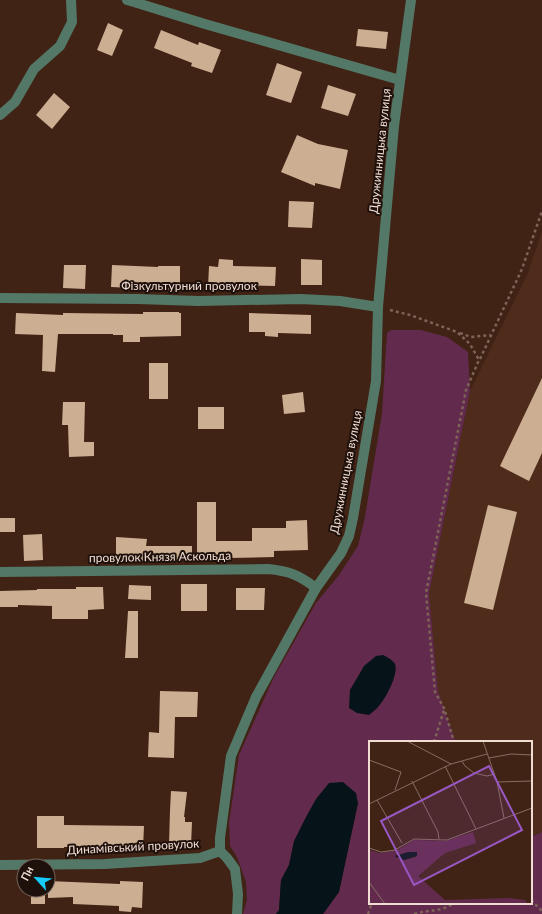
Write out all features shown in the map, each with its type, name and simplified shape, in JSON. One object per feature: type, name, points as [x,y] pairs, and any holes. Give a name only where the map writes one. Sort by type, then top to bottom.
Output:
[{"type":"street","points":[[0,115],[15,102],[34,69],[60,46],[72,22],[71,0]]},
{"type":"street","points":[[132,0],[205,24],[400,80]]},
{"type":"street","name":"Дружинницька вулиця","points":[[220,851],[220,838],[231,756],[256,697],[316,588],[341,553],[349,536],[376,381],[378,307],[394,126],[412,0]]},
{"type":"street","name":"Фізкультурний провулок","points":[[0,298],[198,301],[300,299],[340,301],[378,307]]},
{"type":"street","name":"провулок Князя Аскольда","points":[[0,572],[268,569],[284,570],[303,578],[316,588]]},
{"type":"street","points":[[220,851],[235,869],[238,894],[237,914]]},
{"type":"street","name":"Динамівський провулок","points":[[0,865],[105,864],[200,858],[220,851]]},
{"type":"path","points":[[454,741],[444,708],[435,692],[426,593],[466,390],[490,335],[522,269],[542,211]]},
{"type":"path","points":[[378,307],[410,315],[471,337],[490,335]]},
{"type":"path","points":[[457,332],[470,344],[479,360]]},
{"type":"path","points":[[434,741],[444,708]]},
{"type":"path","points":[[532,901],[542,911]]},
{"type":"path","points":[[368,914],[372,904]]},
{"type":"path","points":[[414,914],[441,910],[452,904]]},
{"type":"shaded area","points":[[542,232],[542,832],[532,837],[532,741],[456,741],[438,691],[429,594],[470,391],[527,275]]},
{"type":"shaded area","points":[[391,330],[421,330],[447,337],[468,352],[470,391],[429,594],[438,691],[456,741],[369,741],[369,904],[532,904],[532,837],[542,832],[542,914],[323,914],[339,892],[358,803],[294,841],[289,865],[281,880],[279,910],[276,914],[243,914],[247,900],[246,882],[237,857],[230,846],[229,823],[239,755],[274,677],[316,603],[339,575],[358,546],[365,517],[382,413],[387,333]]},
{"type":"shaded area","points":[[383,655],[395,664],[396,668],[391,687],[381,704],[369,715],[357,713],[349,708],[350,690],[364,666],[376,656]]},
{"type":"shaded area","points":[[343,782],[356,793],[358,803],[339,892],[323,914],[276,914],[279,910],[281,880],[289,865],[294,841],[306,817],[316,799],[329,783]]},
{"type":"building","points":[[108,23],[123,30],[112,56],[97,50]]},
{"type":"building","points":[[358,29],[388,32],[386,49],[356,46]]},
{"type":"building","points":[[161,30],[198,45],[199,42],[221,50],[212,73],[191,66],[192,63],[154,48]]},
{"type":"building","points":[[277,63],[302,72],[291,103],[266,95]]},
{"type":"building","points":[[328,85],[356,94],[348,116],[321,108]]},
{"type":"building","points":[[54,93],[70,107],[52,129],[36,115]]},
{"type":"building","points":[[297,135],[318,144],[348,150],[340,189],[315,183],[315,186],[281,172]]},
{"type":"building","points":[[289,201],[314,202],[312,228],[288,227]]},
{"type":"building","points":[[219,259],[233,260],[233,266],[276,267],[275,286],[232,285],[232,288],[208,287],[209,266],[218,267]]},
{"type":"building","points":[[301,259],[322,260],[322,285],[301,285]]},
{"type":"building","points":[[64,265],[86,265],[85,289],[63,288]]},
{"type":"building","points":[[112,265],[158,267],[180,266],[180,290],[111,287]]},
{"type":"building","points":[[143,312],[181,313],[181,336],[140,337],[140,342],[123,342],[123,335],[58,334],[55,372],[42,371],[43,335],[15,334],[16,313],[63,315],[63,313],[143,314]]},
{"type":"building","points":[[249,313],[311,315],[311,334],[278,333],[278,337],[265,336],[265,332],[249,332]]},
{"type":"building","points":[[149,363],[168,363],[168,399],[149,399]]},
{"type":"building","points":[[542,378],[542,453],[529,481],[500,466]]},
{"type":"building","points":[[303,392],[305,412],[284,414],[282,395]]},
{"type":"building","points":[[63,402],[85,402],[84,442],[94,442],[94,456],[69,457],[68,425],[62,425]]},
{"type":"building","points":[[198,407],[224,407],[224,429],[198,429]]},
{"type":"building","points":[[197,502],[216,502],[216,541],[252,541],[252,528],[286,528],[286,521],[307,520],[308,550],[274,551],[274,557],[197,558]]},
{"type":"building","points":[[488,505],[517,512],[493,610],[464,603]]},
{"type":"building","points":[[0,518],[15,518],[15,532],[0,532]]},
{"type":"building","points":[[42,534],[43,560],[24,561],[23,535]]},
{"type":"building","points":[[116,537],[147,539],[146,546],[192,546],[192,560],[116,560]]},
{"type":"building","points":[[181,584],[207,584],[207,611],[181,611]]},
{"type":"building","points":[[129,585],[151,586],[151,600],[128,599]]},
{"type":"building","points":[[76,587],[103,587],[104,609],[88,610],[88,619],[52,619],[52,606],[18,605],[18,607],[0,607],[0,591],[76,589]]},
{"type":"building","points":[[236,588],[265,588],[264,610],[236,610]]},
{"type":"building","points":[[128,611],[138,611],[138,658],[125,658]]},
{"type":"building","points":[[160,691],[198,692],[197,717],[175,717],[174,758],[148,757],[149,732],[159,733]]},
{"type":"building","points":[[171,791],[187,792],[184,817],[185,822],[192,822],[191,846],[169,845]]},
{"type":"building","points":[[37,816],[64,816],[64,825],[144,826],[143,849],[119,849],[119,847],[37,848]]},
{"type":"building","points":[[56,881],[120,884],[120,881],[143,882],[142,908],[132,907],[131,912],[119,911],[119,906],[73,904],[73,897],[56,898]]},
{"type":"building","points":[[31,898],[45,898],[45,904],[31,904]]}]
